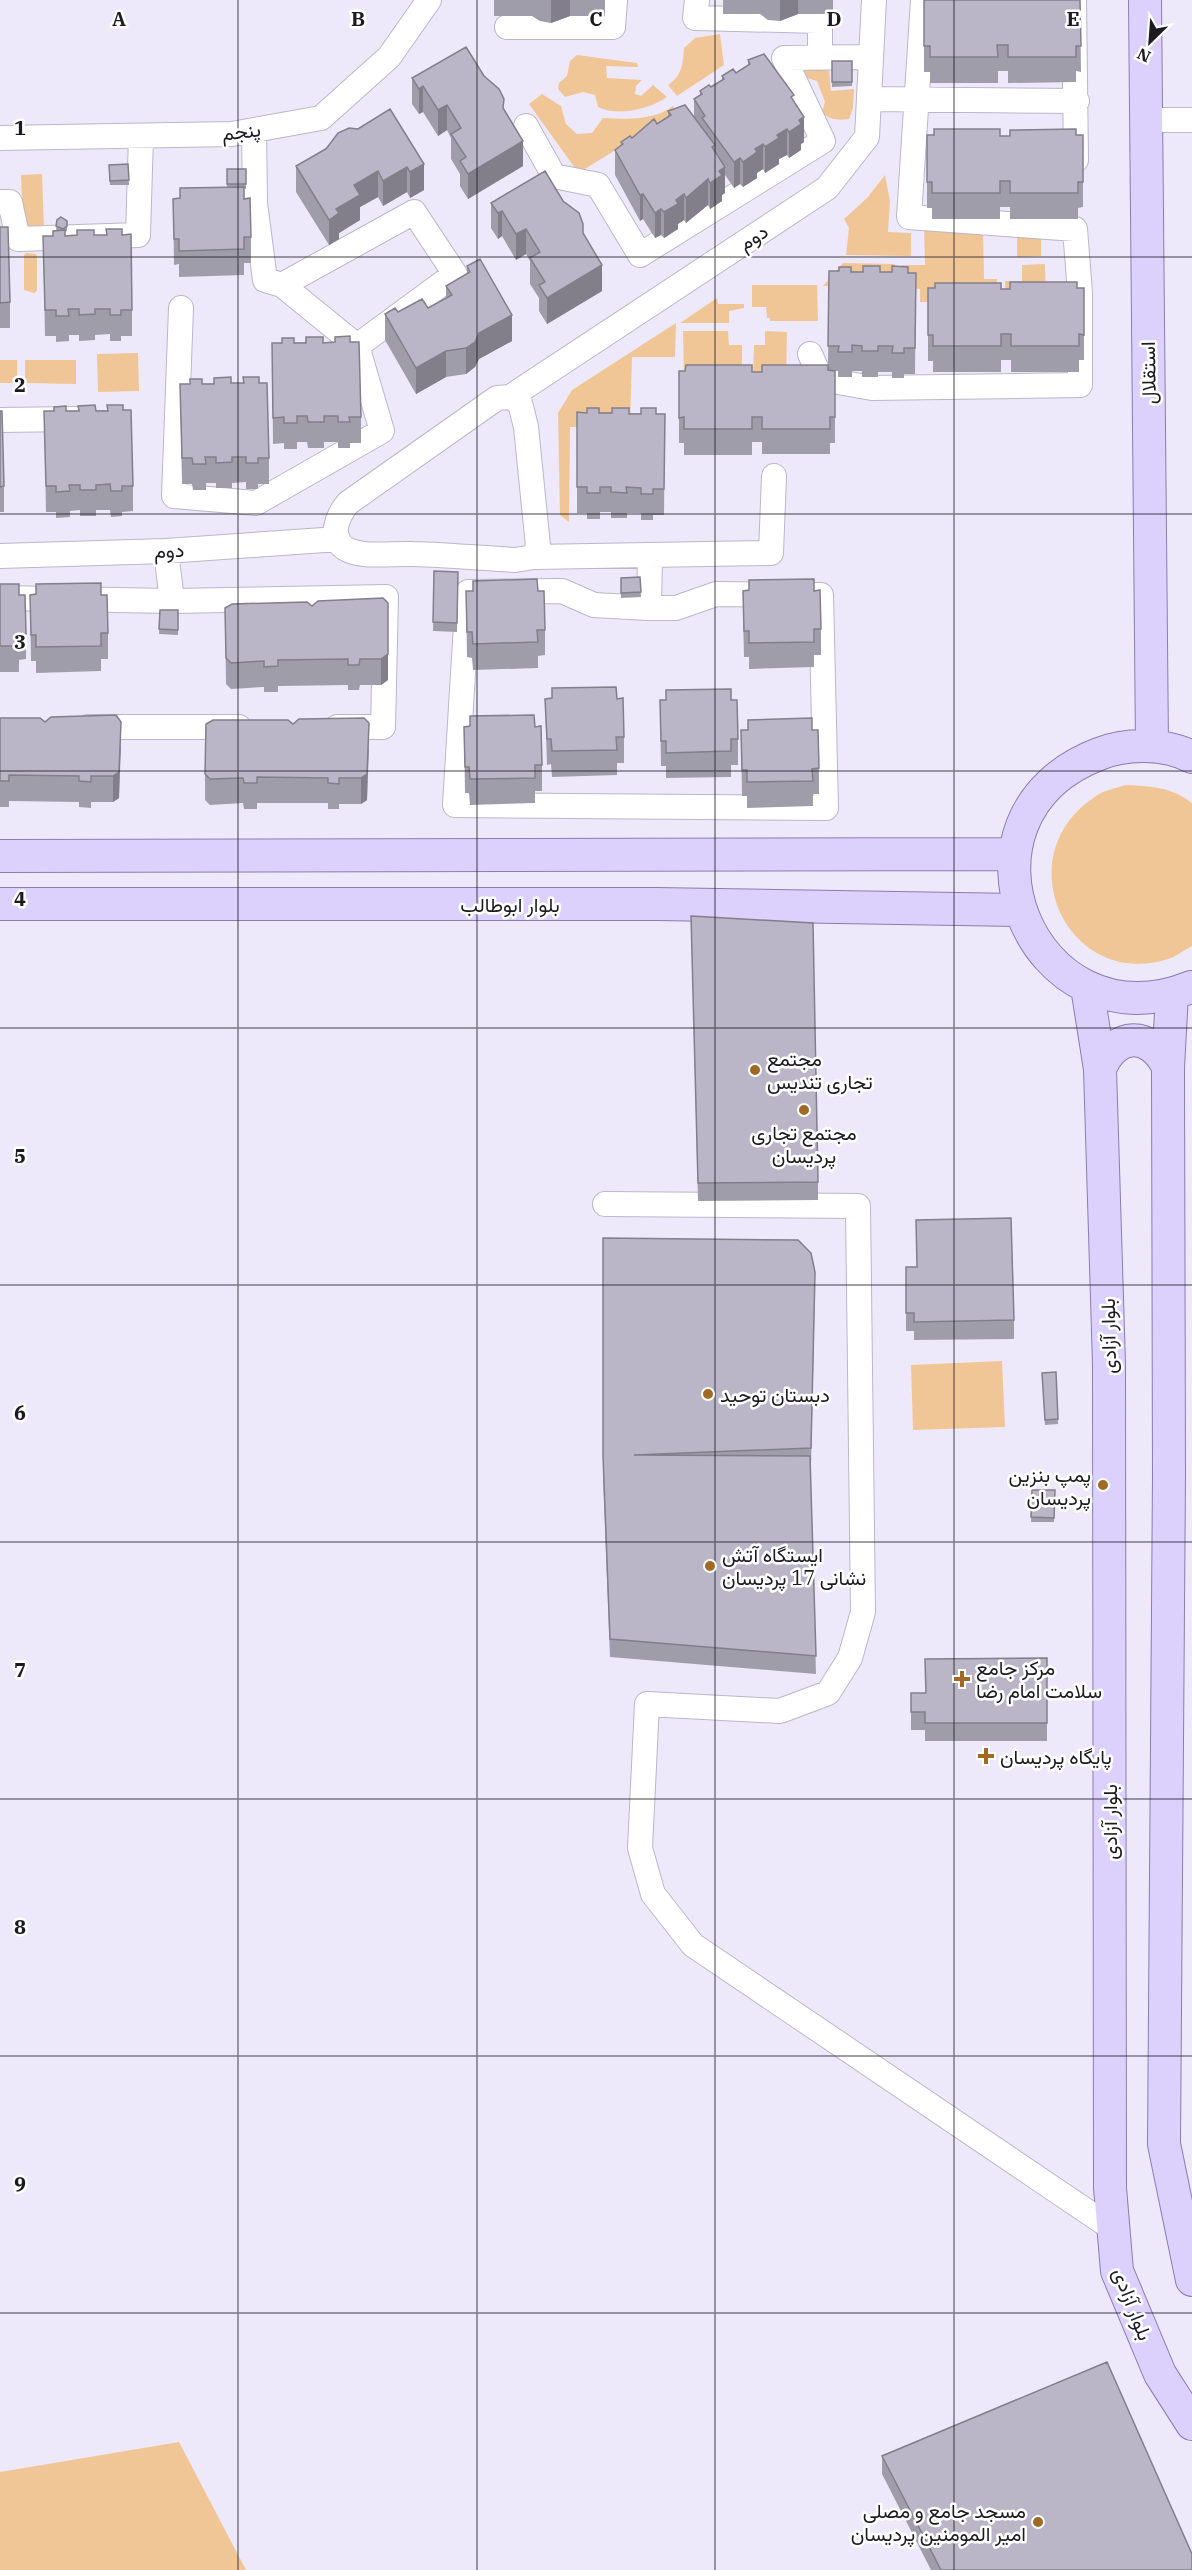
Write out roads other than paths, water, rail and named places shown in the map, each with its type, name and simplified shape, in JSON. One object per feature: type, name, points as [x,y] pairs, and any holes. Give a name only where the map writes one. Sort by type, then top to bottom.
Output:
[{"type":"main road","name":"استقلال","points":[[1145,0],[1144,120],[1152,746]]},
{"type":"main road","points":[[1192,758],[1152,746],[1113,748],[1077,762],[1047,785],[1025,817],[1014,854],[1014,882],[1019,910],[1034,941],[1057,968],[1087,987],[1129,998],[1182,990],[1168,1068],[1169,1475],[1164,2144],[1192,2280]]},
{"type":"main road","points":[[0,856],[1014,854]]},
{"type":"main road","name":"بلوار ابوطالب","points":[[0,904],[657,904],[1019,910]]},
{"type":"main road","name":"بلوار آزادی","points":[[1087,987],[1100,1069],[1109,1364],[1108,2081],[1110,2188],[1117,2271],[1160,2374],[1192,2424]]},
{"type":"main road","points":[[1100,1069],[1106,1054],[1118,1044],[1133,1040],[1149,1043],[1162,1053],[1168,1068]]},
{"type":"street","name":"پنجم","points":[[0,138],[232,134],[321,118],[389,57],[429,0]]},
{"type":"street","points":[[507,27],[613,27],[615,0]]},
{"type":"street","points":[[697,0],[695,18],[820,21],[820,57]]},
{"type":"street","name":"دوم","points":[[0,556],[166,551],[338,539],[335,529],[348,503],[497,398],[510,397],[827,188],[867,137],[874,0]]},
{"type":"street","points":[[923,0],[909,217],[1075,206]]},
{"type":"street","points":[[810,354],[820,379],[872,388],[1080,385],[1080,293],[1075,206],[1077,101],[1074,0]]},
{"type":"street","points":[[526,126],[554,176],[598,185],[640,255],[823,141],[784,58],[871,57]]},
{"type":"street","points":[[869,99],[1077,101]]},
{"type":"street","points":[[1144,120],[1192,120]]},
{"type":"street","points":[[181,308],[174,496],[256,503],[382,430],[357,346],[282,285],[265,280],[255,203],[254,130]]},
{"type":"street","points":[[0,202],[10,201],[18,239],[138,235],[141,136]]},
{"type":"street","points":[[282,285],[414,212],[455,274],[357,346]]},
{"type":"street","points":[[510,397],[520,403],[526,428],[538,546],[534,557]]},
{"type":"street","points":[[0,420],[104,418]]},
{"type":"street","points":[[338,539],[348,550],[515,560],[534,557],[771,553],[774,476]]},
{"type":"street","points":[[166,551],[172,600]]},
{"type":"street","points":[[649,608],[650,556]]},
{"type":"street","points":[[562,591],[594,605],[649,608],[676,609],[716,594],[821,595],[826,808],[455,805],[468,592],[562,591]]},
{"type":"street","points":[[0,598],[172,600],[386,597],[383,726],[311,726]]},
{"type":"street","points":[[60,726],[263,726]]},
{"type":"street","points":[[605,1204],[858,1206],[863,1612],[850,1658],[828,1693],[780,1711],[647,1704],[640,1848],[653,1894],[693,1945],[1113,2229]]},
{"type":"place","name":"مجتمع تجاری تندیس","points":[[755,1070]]},
{"type":"place","name":"مجتمع تجاری پردیسان","points":[[804,1110]]},
{"type":"place","name":"دبستان توحید","points":[[708,1394]]},
{"type":"place","name":"پمپ بنزین پردیسان","points":[[1103,1485]]},
{"type":"place","name":"ایستگاه آتش نشانی 17 پردیسان","points":[[710,1566]]},
{"type":"place","name":"مرکز جامع سلامت امام رضا","points":[[962,1679]]},
{"type":"place","name":"پایگاه پردیسان","points":[[986,1756]]},
{"type":"place","name":"مسجد جامع و مصلی امیر المومنین پردیسان","points":[[1038,2522]]}]
